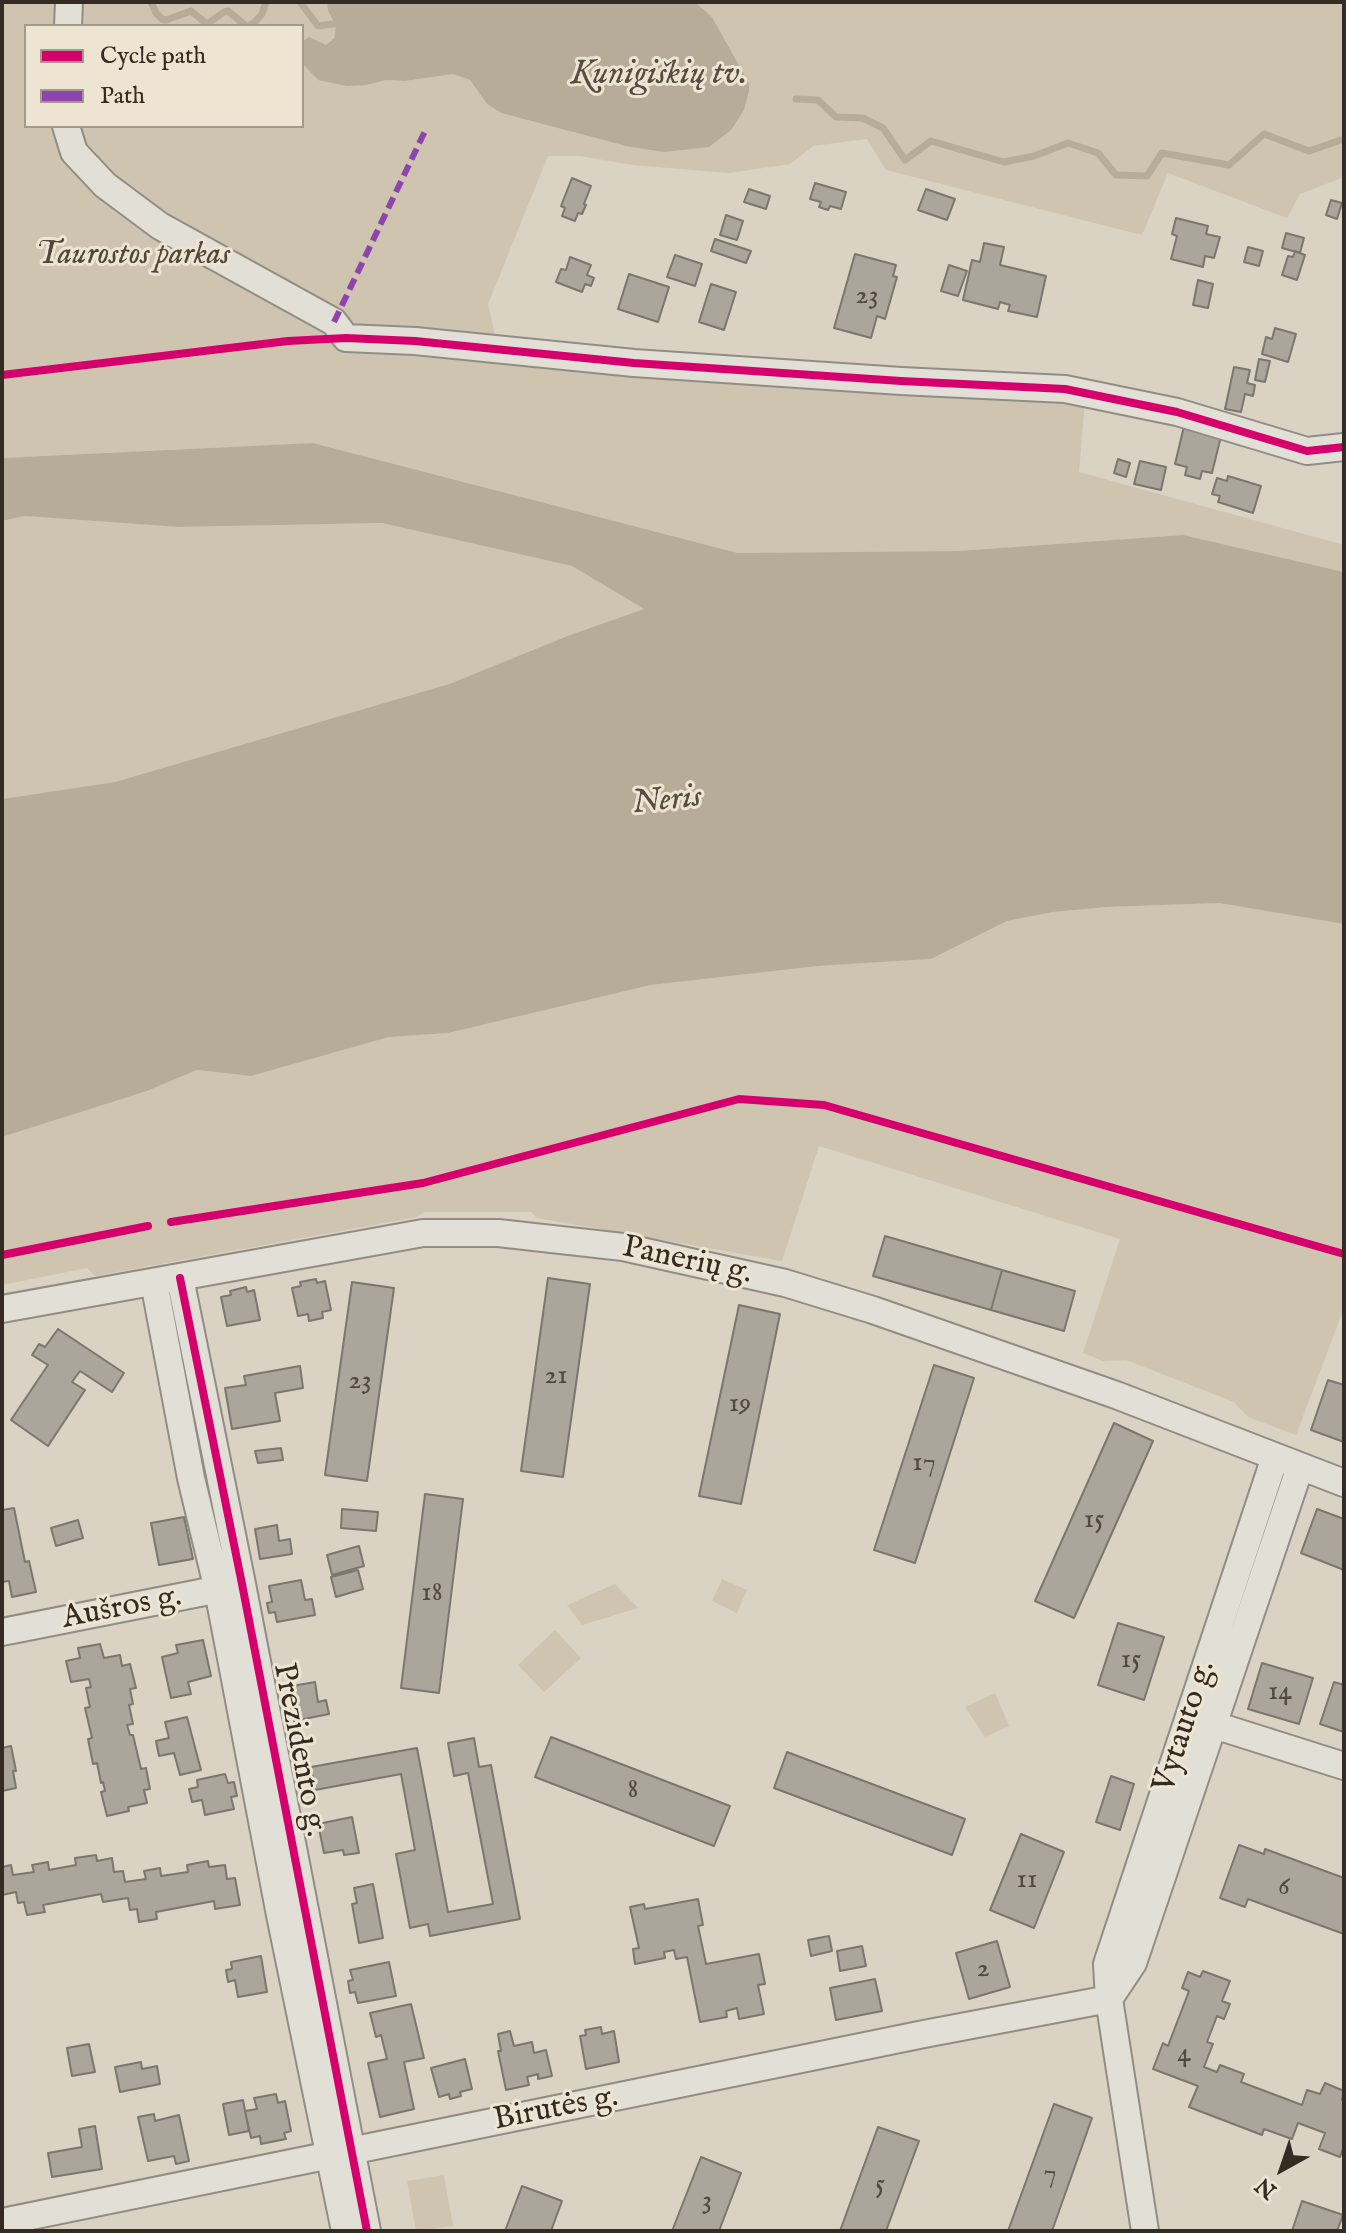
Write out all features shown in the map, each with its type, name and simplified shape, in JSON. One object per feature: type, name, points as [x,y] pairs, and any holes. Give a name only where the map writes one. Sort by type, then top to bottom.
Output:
[{"type":"street","points":[[68,24],[69,2]]},
{"type":"street","points":[[67,128],[74,152],[105,185],[160,226],[334,322],[346,338],[415,341],[650,364],[1065,389],[1177,412],[1307,451],[1344,447]]},
{"type":"street","name":"Panerių g.","points":[[2,1309],[423,1233],[498,1233],[623,1247],[785,1283],[873,1310],[1116,1395],[1344,1483]]},
{"type":"street","name":"Prezidento g.","points":[[167,1280],[341,2153],[367,2231]]},
{"type":"street","name":"Vytauto g.","points":[[1109,1999],[1133,1963],[1214,1725],[1287,1462]]},
{"type":"street","name":"Vytauto g.","points":[[1145,2231],[1109,1999],[1107,1964],[1287,1462]]},
{"type":"street","name":"Aušros g.","points":[[2,1632],[230,1587]]},
{"type":"street","points":[[1214,1725],[1344,1766]]},
{"type":"street","name":"Birutės g.","points":[[2,2222],[1109,1999]]},
{"type":"street","name":"Prezidento g.","points":[[341,2153],[345,2231]]},
{"type":"green space","name":"Taurostos parkas","points":[[2,2],[327,2],[336,26],[334,37],[326,45],[309,37],[304,41],[304,24],[24,24],[24,128],[304,128],[304,64],[318,80],[367,85],[386,80],[405,81],[453,74],[470,80],[487,104],[501,113],[630,147],[664,152],[749,83],[712,17],[695,2],[1344,2],[1344,177],[1300,194],[1287,218],[1168,173],[1142,235],[886,170],[867,139],[813,146],[790,164],[729,173],[633,165],[580,156],[548,156],[488,304],[501,362],[610,375],[1085,401],[1079,472],[1344,545],[1344,572],[1183,535],[958,551],[738,553],[313,443],[2,458]]},
{"type":"green space","points":[[25,516],[179,527],[382,523],[572,566],[644,609],[449,684],[115,782],[2,799],[2,521]]},
{"type":"green space","points":[[1219,903],[1344,924],[1344,1308],[1296,1435],[1248,1417],[1234,1402],[1126,1360],[1103,1361],[1083,1353],[1120,1239],[819,1146],[782,1261],[537,1218],[531,1212],[424,1212],[417,1217],[95,1276],[87,1268],[2,1285],[2,1137],[147,1091],[197,1070],[251,1076],[389,1037],[448,1033],[651,985],[818,966],[931,959],[1007,921],[1053,912]]},
{"type":"green space","points":[[722,1579],[747,1590],[737,1613],[712,1601]]},
{"type":"green space","points":[[615,1584],[638,1608],[582,1625],[567,1605]]},
{"type":"green space","points":[[555,1630],[581,1658],[544,1692],[518,1665]]},
{"type":"green space","points":[[995,1693],[1009,1726],[985,1737],[965,1707]]},
{"type":"green space","points":[[444,2175],[453,2226],[416,2231],[407,2181]]},
{"type":"water","name":"Kunigiškių tv.","points":[[327,2],[695,2],[712,17],[749,83],[749,91],[744,110],[731,130],[709,147],[664,152],[630,147],[501,113],[487,104],[470,80],[453,74],[347,86],[318,80],[304,65],[304,41],[309,37],[326,45],[334,38],[336,26]]},
{"type":"water","name":"Neris","points":[[313,443],[738,553],[958,551],[1183,535],[1344,572],[1344,924],[1219,903],[1053,912],[1007,921],[931,959],[818,966],[651,985],[448,1033],[389,1037],[251,1076],[197,1070],[147,1091],[2,1137],[2,799],[115,782],[449,684],[644,609],[572,566],[382,523],[179,527],[25,516],[2,521],[2,458]]},
{"type":"building","points":[[572,178],[591,186],[582,214],[578,213],[575,221],[562,216],[565,208],[561,206]]},
{"type":"building","points":[[815,183],[846,192],[841,209],[830,206],[828,210],[819,207],[821,202],[810,199]]},
{"type":"building","points":[[749,189],[770,196],[766,209],[744,202]]},
{"type":"building","points":[[926,189],[955,199],[947,220],[918,210]]},
{"type":"building","points":[[1331,200],[1342,203],[1337,219],[1326,215]]},
{"type":"building","points":[[726,215],[743,221],[737,240],[720,235]]},
{"type":"building","points":[[1176,218],[1208,226],[1206,234],[1220,237],[1214,258],[1205,256],[1203,267],[1171,259],[1177,236],[1172,234]]},
{"type":"building","points":[[1286,233],[1304,238],[1300,253],[1282,248]]},
{"type":"building","points":[[715,239],[751,251],[746,263],[711,251]]},
{"type":"building","points":[[984,243],[1004,247],[1000,265],[1046,276],[1037,317],[1008,311],[1010,305],[1000,302],[998,309],[963,300],[972,260],[980,262]]},
{"type":"building","points":[[1248,247],[1263,251],[1259,266],[1244,262]]},
{"type":"building","points":[[1295,251],[1305,255],[1297,280],[1282,275],[1288,256],[1293,257]]},
{"type":"building","points":[[855,254],[896,265],[893,276],[897,277],[885,319],[877,316],[871,338],[834,328]]},
{"type":"building","points":[[675,255],[702,264],[695,286],[667,277]]},
{"type":"building","points":[[570,257],[591,265],[587,275],[594,278],[591,286],[585,284],[582,292],[556,282],[561,269],[566,270]]},
{"type":"building","points":[[949,265],[967,271],[958,296],[941,291]]},
{"type":"building","points":[[629,274],[669,287],[658,322],[618,309]]},
{"type":"building","points":[[1198,280],[1213,284],[1208,308],[1193,305]]},
{"type":"building","points":[[711,284],[736,292],[724,330],[699,322]]},
{"type":"building","points":[[1275,328],[1296,334],[1288,362],[1262,354],[1266,337],[1272,339]]},
{"type":"building","points":[[1259,359],[1270,361],[1265,382],[1255,380]]},
{"type":"building","points":[[1234,367],[1250,370],[1247,383],[1255,385],[1253,396],[1245,394],[1241,412],[1225,409]]},
{"type":"building","points":[[1185,422],[1222,432],[1212,473],[1202,471],[1200,479],[1185,475],[1187,467],[1175,464]]},
{"type":"building","points":[[1118,459],[1130,463],[1126,477],[1114,473]]},
{"type":"building","points":[[1140,461],[1166,467],[1161,490],[1134,484]]},
{"type":"building","points":[[1228,476],[1261,486],[1253,513],[1218,502],[1220,496],[1212,494],[1217,478],[1227,481]]},
{"type":"building","points":[[885,1236],[1002,1270],[991,1310],[873,1276]]},
{"type":"building","points":[[1002,1270],[1075,1291],[1064,1331],[991,1310]]},
{"type":"building","points":[[548,1278],[590,1284],[563,1477],[521,1471]]},
{"type":"building","points":[[316,1279],[317,1283],[325,1281],[331,1310],[322,1312],[323,1318],[309,1321],[308,1314],[298,1316],[292,1288],[301,1286],[300,1282]]},
{"type":"building","points":[[352,1282],[394,1288],[367,1481],[325,1475]]},
{"type":"building","points":[[246,1287],[247,1292],[254,1290],[260,1320],[227,1326],[221,1297]]},
{"type":"building","points":[[739,1305],[780,1314],[741,1504],[699,1496]]},
{"type":"building","points":[[58,1329],[124,1373],[112,1392],[80,1371],[72,1382],[85,1390],[48,1446],[11,1420],[48,1365],[32,1355],[39,1344],[45,1347]]},
{"type":"building","points":[[934,1365],[974,1378],[915,1563],[874,1550]]},
{"type":"building","points":[[300,1366],[303,1388],[275,1393],[280,1421],[232,1429],[225,1388],[246,1385],[244,1376]]},
{"type":"building","points":[[1328,1380],[1344,1385],[1344,1442],[1311,1430]]},
{"type":"building","points":[[1114,1423],[1153,1441],[1074,1618],[1035,1601]]},
{"type":"building","points":[[281,1448],[283,1460],[258,1463],[255,1451]]},
{"type":"building","points":[[425,1494],[463,1499],[439,1693],[401,1688]]},
{"type":"building","points":[[14,1508],[25,1562],[29,1561],[36,1592],[12,1597],[9,1581],[2,1582],[2,1510]]},
{"type":"building","points":[[342,1509],[378,1512],[376,1531],[341,1528]]},
{"type":"building","points":[[1317,1509],[1344,1519],[1344,1570],[1301,1553]]},
{"type":"building","points":[[184,1517],[193,1559],[159,1565],[151,1523]]},
{"type":"building","points":[[78,1520],[83,1538],[56,1546],[51,1528]]},
{"type":"building","points":[[277,1525],[279,1541],[290,1539],[292,1554],[260,1559],[255,1529]]},
{"type":"building","points":[[359,1546],[364,1566],[332,1575],[327,1555]]},
{"type":"building","points":[[358,1570],[363,1589],[336,1597],[331,1577]]},
{"type":"building","points":[[301,1580],[305,1600],[312,1599],[315,1615],[277,1622],[275,1612],[269,1613],[267,1603],[272,1602],[269,1586]]},
{"type":"building","points":[[1118,1623],[1164,1637],[1144,1700],[1098,1685]]},
{"type":"building","points":[[203,1640],[211,1676],[188,1682],[191,1694],[171,1698],[162,1657],[178,1653],[176,1645]]},
{"type":"building","points":[[100,1644],[104,1658],[120,1655],[122,1666],[130,1664],[136,1688],[130,1689],[133,1724],[127,1725],[130,1735],[133,1735],[141,1769],[146,1768],[150,1789],[144,1790],[147,1803],[107,1816],[101,1792],[105,1791],[103,1782],[97,1763],[93,1764],[88,1739],[92,1738],[85,1708],[90,1707],[86,1688],[91,1687],[89,1679],[71,1682],[66,1661],[80,1658],[78,1648]]},
{"type":"building","points":[[1262,1663],[1313,1678],[1299,1724],[1248,1709]]},
{"type":"building","points":[[315,1682],[318,1702],[326,1700],[329,1714],[294,1721],[287,1687]]},
{"type":"building","points":[[1334,1682],[1344,1685],[1344,1732],[1320,1724]]},
{"type":"building","points":[[187,1717],[201,1770],[180,1775],[174,1753],[159,1756],[156,1741],[169,1738],[165,1722]]},
{"type":"building","points":[[551,1737],[730,1806],[714,1846],[535,1777]]},
{"type":"building","points":[[474,1738],[479,1767],[491,1765],[520,1919],[430,1936],[428,1924],[410,1928],[396,1854],[415,1850],[401,1774],[315,1790],[311,1767],[417,1748],[448,1912],[493,1904],[468,1773],[454,1776],[448,1743]]},
{"type":"building","points":[[11,1746],[16,1788],[2,1791],[2,1748]]},
{"type":"building","points":[[787,1752],[965,1819],[952,1855],[774,1788]]},
{"type":"building","points":[[225,1774],[228,1783],[234,1782],[237,1796],[231,1797],[234,1809],[205,1815],[202,1800],[192,1802],[189,1789],[198,1787],[197,1780]]},
{"type":"building","points":[[1111,1776],[1134,1784],[1120,1830],[1096,1822]]},
{"type":"building","points":[[352,1817],[359,1853],[344,1855],[343,1850],[324,1853],[318,1824]]},
{"type":"building","points":[[1021,1834],[1064,1852],[1034,1928],[990,1910]]},
{"type":"building","points":[[1239,1845],[1264,1854],[1265,1849],[1344,1878],[1344,1934],[1248,1899],[1245,1907],[1220,1898]]},
{"type":"building","points":[[96,1855],[97,1861],[112,1858],[114,1872],[123,1871],[125,1882],[146,1879],[144,1871],[160,1868],[161,1876],[188,1872],[187,1865],[208,1861],[209,1867],[225,1865],[227,1879],[235,1878],[240,1905],[215,1909],[214,1901],[156,1912],[157,1919],[139,1922],[137,1909],[130,1910],[128,1898],[103,1902],[101,1894],[43,1905],[45,1912],[27,1915],[24,1902],[18,1903],[16,1892],[2,1895],[2,1867],[11,1865],[13,1875],[34,1872],[32,1865],[48,1862],[49,1870],[76,1865],[75,1858]]},
{"type":"building","points":[[373,1884],[383,1938],[359,1943],[352,1904],[357,1903],[354,1888]]},
{"type":"building","points":[[698,1899],[703,1925],[698,1926],[706,1964],[759,1954],[765,1984],[758,1985],[764,2014],[739,2019],[737,2008],[726,2011],[727,2017],[700,2022],[687,1957],[676,1959],[674,1950],[664,1952],[665,1958],[635,1964],[633,1949],[639,1948],[630,1907],[644,1904],[645,1909]]},
{"type":"building","points":[[829,1936],[832,1951],[811,1956],[808,1940]]},
{"type":"building","points":[[997,1941],[1010,1987],[969,1999],[956,1953]]},
{"type":"building","points":[[862,1946],[866,1966],[840,1971],[837,1951]]},
{"type":"building","points":[[261,1956],[267,1992],[238,1997],[235,1980],[228,1982],[226,1970],[232,1969],[231,1962]]},
{"type":"building","points":[[389,1962],[396,1996],[358,2003],[355,1992],[350,1993],[348,1981],[353,1980],[350,1970]]},
{"type":"building","points":[[1203,1971],[1230,1981],[1222,2001],[1230,2004],[1224,2019],[1217,2016],[1207,2042],[1213,2044],[1204,2067],[1217,2072],[1220,2065],[1244,2074],[1241,2082],[1302,2105],[1307,2090],[1320,2094],[1325,2083],[1344,2091],[1344,2146],[1340,2157],[1319,2149],[1325,2133],[1298,2123],[1292,2139],[1264,2129],[1262,2135],[1189,2107],[1198,2086],[1153,2069],[1163,2043],[1168,2046],[1189,1991],[1182,1988],[1188,1972],[1200,1977]]},
{"type":"building","points":[[875,1979],[882,2011],[836,2020],[830,1988]]},
{"type":"building","points":[[411,2004],[424,2058],[404,2062],[414,2109],[380,2117],[368,2063],[387,2059],[381,2035],[376,2037],[370,2013]]},
{"type":"building","points":[[601,2027],[602,2034],[614,2031],[619,2062],[586,2069],[580,2036],[586,2035],[585,2030]]},
{"type":"building","points":[[510,2031],[514,2046],[532,2042],[534,2053],[546,2050],[552,2076],[538,2079],[538,2074],[527,2077],[529,2085],[506,2090],[498,2051],[501,2051],[498,2034]]},
{"type":"building","points":[[89,2044],[95,2072],[72,2076],[67,2048]]},
{"type":"building","points":[[465,2059],[472,2089],[450,2099],[449,2094],[439,2097],[431,2068]]},
{"type":"building","points":[[141,2062],[142,2069],[157,2066],[160,2084],[120,2092],[115,2067]]},
{"type":"building","points":[[276,2094],[278,2103],[285,2101],[291,2131],[284,2133],[286,2139],[261,2144],[260,2136],[251,2138],[245,2111],[257,2109],[254,2098]]},
{"type":"building","points":[[243,2100],[249,2131],[229,2135],[223,2104]]},
{"type":"building","points":[[1054,2104],[1092,2118],[1052,2231],[1008,2231]]},
{"type":"building","points":[[154,2114],[155,2121],[179,2115],[189,2161],[176,2164],[174,2156],[148,2161],[138,2117]]},
{"type":"building","points":[[95,2126],[102,2169],[52,2177],[48,2153],[82,2147],[79,2129]]},
{"type":"building","points":[[878,2127],[919,2141],[886,2231],[840,2231]]},
{"type":"building","points":[[701,2157],[741,2173],[719,2231],[672,2231]]},
{"type":"building","points":[[522,2186],[562,2201],[551,2231],[505,2231]]},
{"type":"building","points":[[1302,2201],[1343,2215],[1337,2231],[1292,2231]]},
{"type":"waterway","points":[[151,2],[162,19],[191,11],[207,24]]},
{"type":"waterway","points":[[252,24],[262,14],[266,2]]},
{"type":"waterway","points":[[300,2],[318,26],[341,23]]},
{"type":"waterway","points":[[207,24],[228,11],[244,24]]},
{"type":"waterway","points":[[796,99],[818,100],[836,117],[863,118],[883,128],[905,160],[931,141],[1004,162],[1034,156],[1068,143],[1098,153],[1116,175],[1147,176],[1162,153],[1229,165],[1264,134],[1309,151],[1341,140]]},
{"type":"marked path","points":[[334,322],[426,129]]},
{"type":"cycle path","points":[[2,375],[288,341],[346,338],[415,341],[634,363],[1065,389],[1177,412],[1307,451],[1344,447]]},
{"type":"cycle path","points":[[171,1222],[423,1183],[739,1099],[824,1105],[1344,1254]]},
{"type":"cycle path","points":[[2,1255],[148,1226]]},
{"type":"cycle path","points":[[180,1278],[367,2231]]}]
